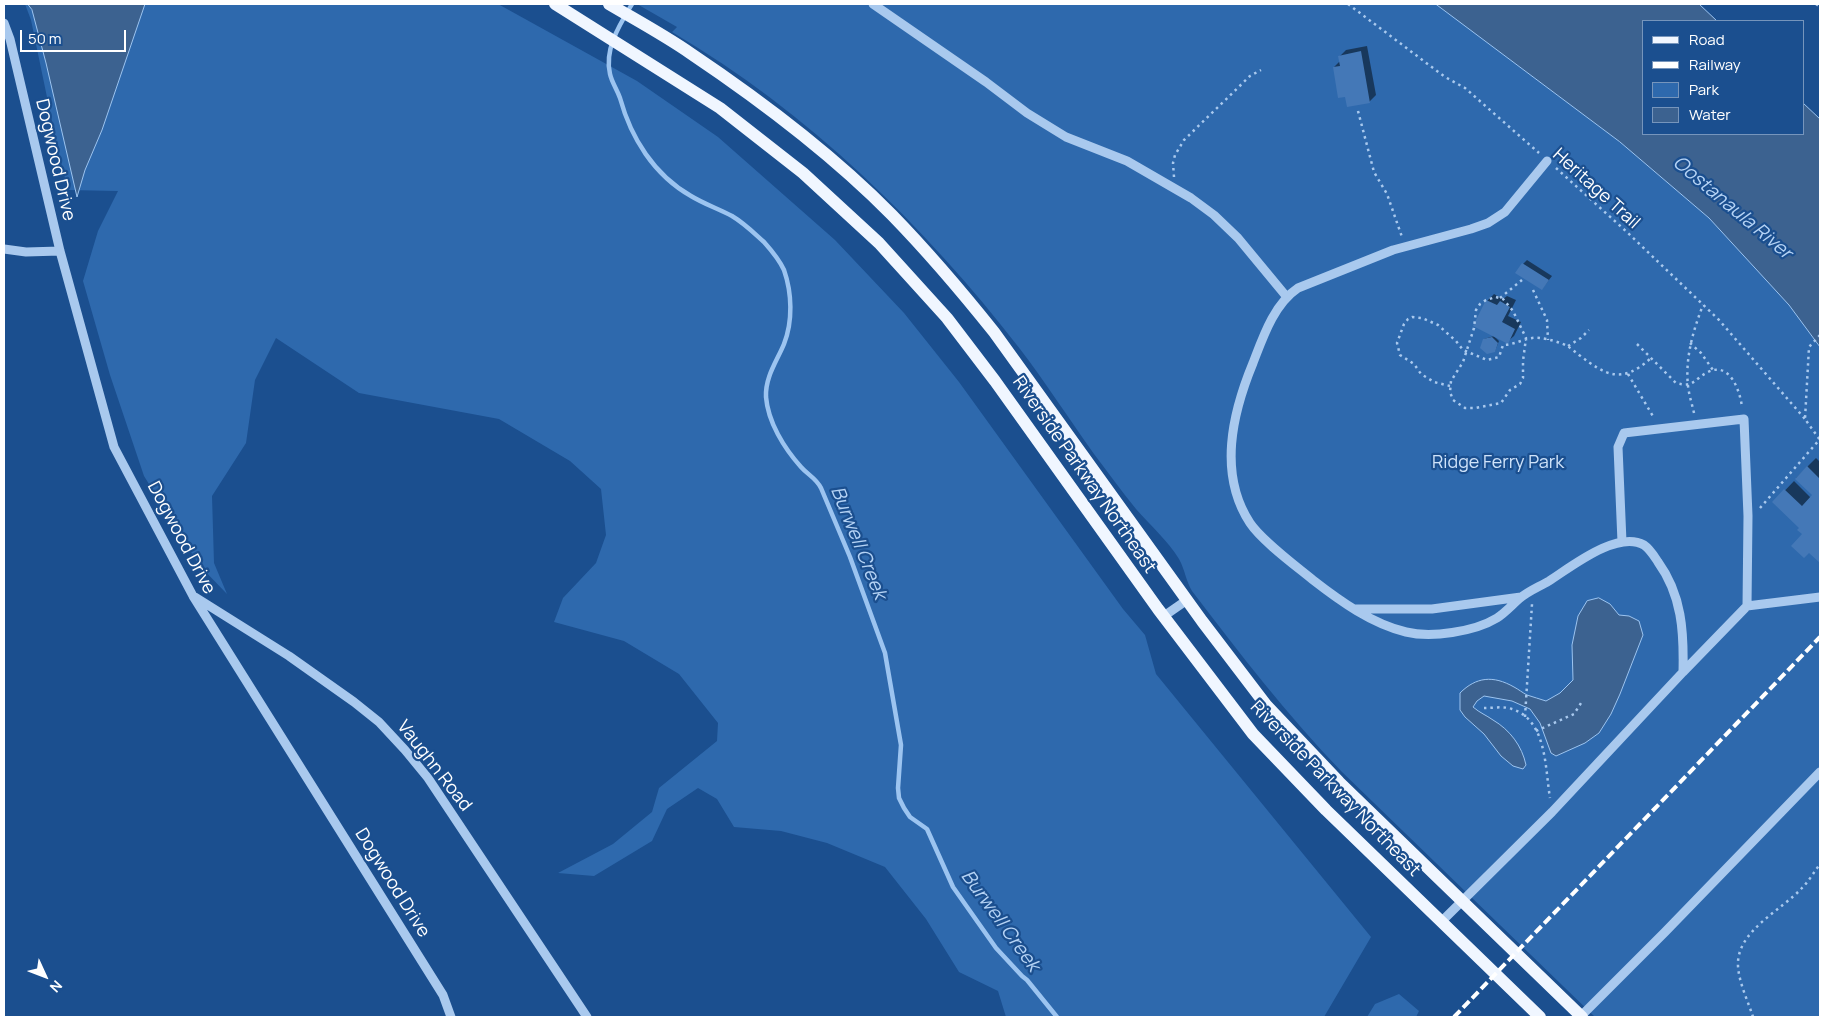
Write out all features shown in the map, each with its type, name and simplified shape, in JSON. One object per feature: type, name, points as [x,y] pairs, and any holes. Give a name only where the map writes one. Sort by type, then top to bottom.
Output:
[{"type":"main road","name":"Riverside Parkway Northeast","points":[[555,4],[720,108],[803,173],[879,244],[947,318],[995,380],[1205,673],[1253,734],[1326,810],[1540,1017]]},
{"type":"main road","name":"Riverside Parkway Northeast","points":[[609,4],[690,52],[781,119],[891,214],[960,290],[1012,356],[1187,600],[1266,705],[1303,745],[1581,1017]]},
{"type":"street","points":[[873,4],[986,82],[1027,113],[1066,137],[1127,161],[1175,188],[1214,215],[1238,238],[1286,296]]},
{"type":"street","name":"Dogwood Drive","points":[[4,23],[10,39],[60,251],[114,447],[193,596],[443,995],[451,1017]]},
{"type":"street","points":[[1547,161],[1505,212],[1488,223],[1373,257],[1298,288],[1286,296],[1266,333],[1244,384],[1231,444],[1232,478],[1239,500],[1251,524],[1299,568],[1370,618],[1406,632],[1429,635],[1449,633],[1478,626],[1497,618],[1520,597],[1601,549],[1622,542],[1635,542],[1644,545],[1662,567],[1674,590],[1681,619],[1683,672]]},
{"type":"street","points":[[4,249],[26,252],[60,251]]},
{"type":"street","points":[[1622,542],[1618,447],[1624,433],[1744,419],[1748,521],[1747,606]]},
{"type":"street","name":"Vaughn Road","points":[[193,596],[289,656],[379,722],[428,778],[587,1017]]},
{"type":"street","points":[[1355,609],[1432,609],[1520,597]]},
{"type":"street","points":[[1442,922],[1552,812],[1747,606],[1820,597]]},
{"type":"street","points":[[1164,616],[1187,600]]},
{"type":"street","points":[[1581,1017],[1820,772]]},
{"type":"path","name":"Heritage Trail","points":[[1348,4],[1445,77],[1465,88],[1628,233],[1703,305],[1745,349],[1820,440]]},
{"type":"path","points":[[1816,4],[1820,7]]},
{"type":"path","points":[[1175,188],[1173,163],[1179,146],[1250,76],[1261,70]]},
{"type":"path","points":[[1358,111],[1374,172],[1387,194],[1406,246]]},
{"type":"path","points":[[1500,298],[1522,280]]},
{"type":"path","points":[[1533,290],[1547,320],[1548,340]]},
{"type":"path","points":[[1496,297],[1500,298],[1513,311],[1526,338],[1523,378],[1520,384],[1510,390],[1501,403],[1465,408],[1453,400],[1450,392],[1451,381],[1464,362],[1474,328],[1476,310],[1480,304],[1496,297]]},
{"type":"path","points":[[1696,425],[1688,386],[1690,343],[1703,305]]},
{"type":"path","points":[[1450,386],[1434,382],[1421,374],[1414,364],[1400,355],[1397,343],[1404,324],[1408,319],[1422,318],[1438,325],[1463,350],[1487,360],[1499,357],[1503,345],[1514,344],[1526,338],[1540,338],[1568,346],[1598,369],[1616,375],[1628,374],[1640,368],[1650,359]]},
{"type":"path","points":[[1568,346],[1589,330]]},
{"type":"path","points":[[1804,419],[1809,347],[1820,335]]},
{"type":"path","points":[[1690,343],[1701,353],[1714,370]]},
{"type":"path","points":[[1636,344],[1671,380],[1684,385],[1691,384],[1705,373],[1714,370],[1721,370],[1729,374],[1742,401],[1744,419]]},
{"type":"path","points":[[1628,374],[1660,429]]},
{"type":"path","points":[[1748,521],[1820,440]]},
{"type":"path","points":[[1525,717],[1532,591]]},
{"type":"path","points":[[1536,731],[1574,714],[1583,700]]},
{"type":"path","points":[[1484,708],[1510,708],[1520,712],[1536,731],[1544,755],[1552,812]]},
{"type":"path","points":[[1753,1017],[1738,965],[1739,954],[1744,942],[1753,931],[1803,888],[1820,864]]},
{"type":"green space","points":[[25,4],[498,4],[637,81],[718,137],[835,240],[904,313],[959,382],[1123,609],[1145,635],[1156,674],[1371,937],[1324,1017],[1006,1017],[998,991],[959,972],[926,919],[885,867],[827,843],[781,831],[734,827],[717,799],[698,788],[667,809],[652,841],[594,876],[558,873],[613,844],[652,812],[659,788],[717,741],[718,723],[679,674],[624,641],[554,622],[563,598],[596,563],[606,535],[601,489],[570,461],[499,419],[359,393],[276,338],[255,380],[246,443],[212,496],[214,563],[227,594],[199,565],[144,476],[110,375],[83,281],[98,231],[118,191],[68,190],[31,20]]},
{"type":"green space","name":"Ridge Ferry Park","points":[[637,4],[1436,4],[1620,142],[1709,218],[1789,305],[1820,347],[1820,1017],[1595,1017],[1342,772],[1302,729],[1192,591],[1175,552],[1136,509],[1094,454],[1020,349],[983,303],[904,215],[817,135],[770,98],[672,32],[677,27]]},
{"type":"green space","points":[[1399,994],[1419,1011],[1416,1017],[1367,1017],[1375,1004]]},
{"type":"water","points":[[28,4],[145,4],[77,197],[46,63],[32,10]]},
{"type":"water","name":"Oostanaula River","points":[[1436,4],[1699,4],[1716,20],[1642,20],[1642,135],[1804,135],[1804,104],[1820,119],[1820,347],[1789,305],[1709,218],[1620,142]]},
{"type":"water","points":[[1599,598],[1610,604],[1619,615],[1629,616],[1639,621],[1643,635],[1611,714],[1599,733],[1585,743],[1556,756],[1551,753],[1540,723],[1530,709],[1512,701],[1484,696],[1473,707],[1499,724],[1514,739],[1522,751],[1526,765],[1523,769],[1513,766],[1501,756],[1484,734],[1465,717],[1460,710],[1460,693],[1472,684],[1492,679],[1506,683],[1527,695],[1546,701],[1560,693],[1573,680],[1572,645],[1578,616],[1587,601]]},
{"type":"building","points":[[1361,51],[1370,103],[1347,107],[1345,97],[1338,98],[1333,67],[1340,66],[1338,56]]},
{"type":"building","points":[[1522,263],[1549,280],[1542,290],[1515,273]]},
{"type":"building","points":[[1486,300],[1497,305],[1500,301],[1510,307],[1502,322],[1515,329],[1508,344],[1473,326]]},
{"type":"building","points":[[1492,337],[1498,343],[1495,352],[1487,354],[1480,348],[1483,339]]},
{"type":"building","points":[[1807,466],[1820,479],[1820,563],[1809,553],[1804,558],[1791,546],[1802,534],[1797,530],[1799,528],[1772,502],[1784,489],[1802,506],[1812,495],[1795,479]]},
{"type":"waterway","name":"Burwell Creek","points":[[632,4],[614,37],[609,55],[609,65],[612,80],[638,141],[655,166],[666,177],[691,196],[732,216],[745,225],[767,245],[784,270],[790,297],[789,326],[784,344],[767,383],[767,406],[773,425],[783,443],[795,460],[821,488],[850,557],[885,653],[901,745],[899,798],[910,817],[927,829],[953,887],[996,948],[1027,980],[1057,1017]]},
{"type":"railway","points":[[1454,1017],[1820,637]]}]
